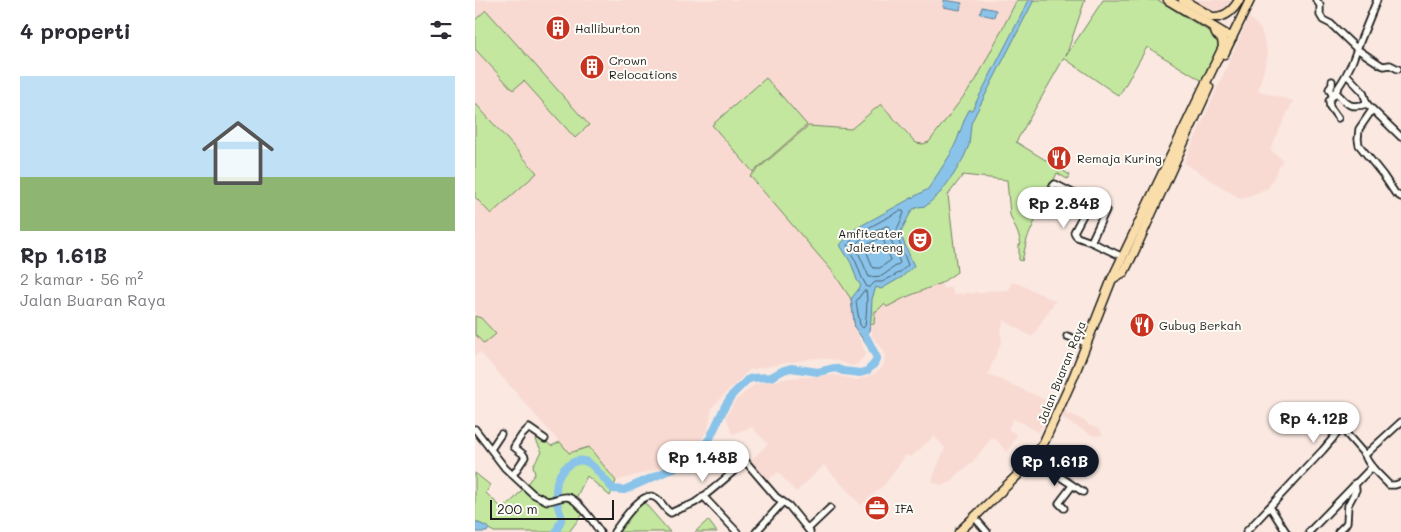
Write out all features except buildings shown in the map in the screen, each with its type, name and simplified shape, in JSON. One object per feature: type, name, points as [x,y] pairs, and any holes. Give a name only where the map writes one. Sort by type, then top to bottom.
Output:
[{"type":"main road","points":[[1168,0],[1232,38]]},
{"type":"main road","points":[[1183,0],[1212,17],[1223,16],[1235,8],[1239,0]]},
{"type":"main road","name":"Jalan Buaran Raya","points":[[959,532],[1014,480],[1033,460],[1045,442],[1073,378],[1085,343],[1112,279],[1250,0]]},
{"type":"main road","name":"Jalan Buaran Raya","points":[[1112,279],[1124,272],[1134,252],[1214,72],[1223,47],[1222,40],[1213,28]]},
{"type":"street","points":[[1316,0],[1320,6],[1319,12],[1323,20],[1331,24],[1357,49],[1384,66],[1391,65],[1398,69]]},
{"type":"street","points":[[1338,118],[1329,106],[1329,102],[1347,75],[1377,0]]},
{"type":"street","points":[[1347,75],[1363,92],[1367,104],[1372,110],[1401,137]]},
{"type":"street","points":[[1332,81],[1329,89],[1349,105],[1356,107],[1367,104]]},
{"type":"street","points":[[1372,110],[1359,129],[1357,138],[1359,145],[1395,193],[1401,197]]},
{"type":"street","points":[[1068,210],[1048,198],[1055,184],[1106,211],[1091,242]]},
{"type":"street","points":[[1090,202],[1074,232],[1077,236],[1123,257]]},
{"type":"street","points":[[1067,336],[1085,343]]},
{"type":"street","points":[[1365,455],[1401,422]]},
{"type":"street","points":[[513,475],[525,457],[514,448],[524,432],[528,428],[545,439]]},
{"type":"street","points":[[475,429],[505,468],[533,494],[542,500],[550,501],[567,497],[576,502],[600,532]]},
{"type":"street","points":[[1250,531],[1340,430],[1344,431],[1389,485],[1401,483]]},
{"type":"street","points":[[491,450],[501,434]]},
{"type":"street","points":[[1033,460],[1083,492]]},
{"type":"street","points":[[614,532],[634,506],[649,496],[655,497],[671,513],[678,509],[683,509],[695,502],[746,462],[775,497],[789,506],[809,530],[831,508]]},
{"type":"street","points":[[1309,532],[1355,483],[1373,467]]},
{"type":"street","points":[[1338,532],[1347,522],[1347,505],[1356,490],[1355,483]]},
{"type":"street","points":[[1064,508],[1059,503],[1072,486]]},
{"type":"street","points":[[703,496],[737,532]]},
{"type":"street","points":[[757,532],[783,502]]},
{"type":"street","points":[[1270,508],[1286,532]]},
{"type":"street","points":[[974,517],[987,532]]},
{"type":"shaded area","points":[[475,0],[1017,0],[976,80],[929,142],[923,144],[916,143],[881,104],[851,129],[808,127],[833,272],[851,299],[855,328],[866,354],[853,366],[831,359],[814,358],[749,370],[712,407],[708,430],[693,450],[671,465],[616,481],[589,447],[569,453],[480,352],[475,356]]},
{"type":"shaded area","points":[[1154,0],[1232,0],[1211,38]]},
{"type":"shaded area","points":[[1249,17],[1261,30],[1268,54],[1258,91],[1293,101],[1270,150],[1283,160],[1268,188],[1241,199],[1184,163]]},
{"type":"shaded area","points":[[1011,282],[1055,301],[1032,337],[1004,320],[1000,332],[1002,340],[988,374],[1052,403],[1039,433],[1013,419],[1008,429],[1017,435],[1007,453],[998,441],[992,437],[972,463],[957,474],[952,482],[943,485],[934,483],[932,480],[945,448],[934,436],[911,457],[906,455],[885,484],[861,505],[824,465],[796,492],[778,472],[765,482],[749,462],[768,444],[752,427],[732,434],[726,416],[736,400],[755,384],[791,378],[835,375],[856,380],[874,374],[881,369],[885,356],[881,347],[872,337],[871,323],[874,323],[875,310],[877,311],[884,304],[887,306],[941,283],[944,289],[951,287],[954,295],[961,293],[962,295],[969,292],[970,294],[978,292],[979,294],[988,291],[1009,290]]},
{"type":"shaded area","points":[[1062,409],[1067,411],[1066,414],[1069,416],[1071,414],[1088,423],[1088,425],[1099,429],[1102,435],[1094,436],[1067,421],[1059,415]]},
{"type":"green space","points":[[1017,0],[1085,0],[1066,56],[1103,0],[1158,0],[1218,37],[1221,45],[1204,82],[1147,47],[1119,96],[1064,58],[1016,142],[1070,175],[1067,179],[1057,173],[1042,206],[1050,211],[1047,218],[1038,214],[1027,239],[1022,261],[1019,260],[1019,245],[1021,244],[1019,236],[1010,215],[1007,180],[963,175],[948,195],[957,272],[941,283],[887,307],[884,304],[875,311],[874,324],[855,328],[851,299],[833,272],[750,176],[808,126],[851,129],[881,104],[916,143],[923,144],[929,142],[976,80]]},
{"type":"green space","points":[[486,10],[589,125],[575,138],[524,81],[513,90],[475,49],[475,20]]},
{"type":"green space","points":[[766,78],[807,125],[753,172],[712,125]]},
{"type":"green space","points":[[475,103],[537,173],[491,214],[475,197]]},
{"type":"green space","points":[[475,316],[481,318],[496,334],[484,344],[475,334]]},
{"type":"green space","points":[[539,435],[551,446],[560,442],[569,453],[589,447],[616,481],[610,496],[587,476],[575,500],[584,512],[569,532],[494,532],[475,521],[475,473],[490,485],[486,493],[503,509],[535,474],[533,465],[542,452],[536,440]]},
{"type":"green space","points":[[642,500],[670,532],[615,532]]},
{"type":"green space","points":[[708,520],[717,532],[695,532]]},
{"type":"water","points":[[944,0],[962,3],[960,10],[943,7]]},
{"type":"water","points":[[1029,0],[1034,0],[973,119],[969,145],[964,157],[941,192],[926,206],[912,210],[901,231],[914,266],[902,277],[881,289],[876,287],[872,299],[868,336],[874,348],[868,347],[855,328],[851,299],[861,286],[851,263],[840,245],[855,229],[928,189],[950,155],[969,110],[972,110]]},
{"type":"water","points":[[982,7],[996,10],[994,17],[980,14]]},
{"type":"water","points":[[475,521],[489,528],[487,532],[475,532]]},
{"type":"waterway","points":[[556,532],[562,518],[557,501],[557,483],[560,475],[570,464],[579,461],[589,463],[613,489],[624,490],[683,464],[698,452],[710,438],[732,395],[747,380],[771,377],[791,368],[818,372],[835,368],[860,373],[867,371],[877,358],[867,338]]},
{"type":"place","name":"Halliburton","points":[[558,28]]},
{"type":"place","name":"Crown Relocations","points":[[592,67]]},
{"type":"place","name":"Remaja Kuring","points":[[1059,158]]},
{"type":"place","name":"Amfiteater Jaletreng","points":[[920,240]]},
{"type":"place","name":"Gubug Berkah","points":[[1142,325]]},
{"type":"place","name":"IFA","points":[[877,508]]}]
